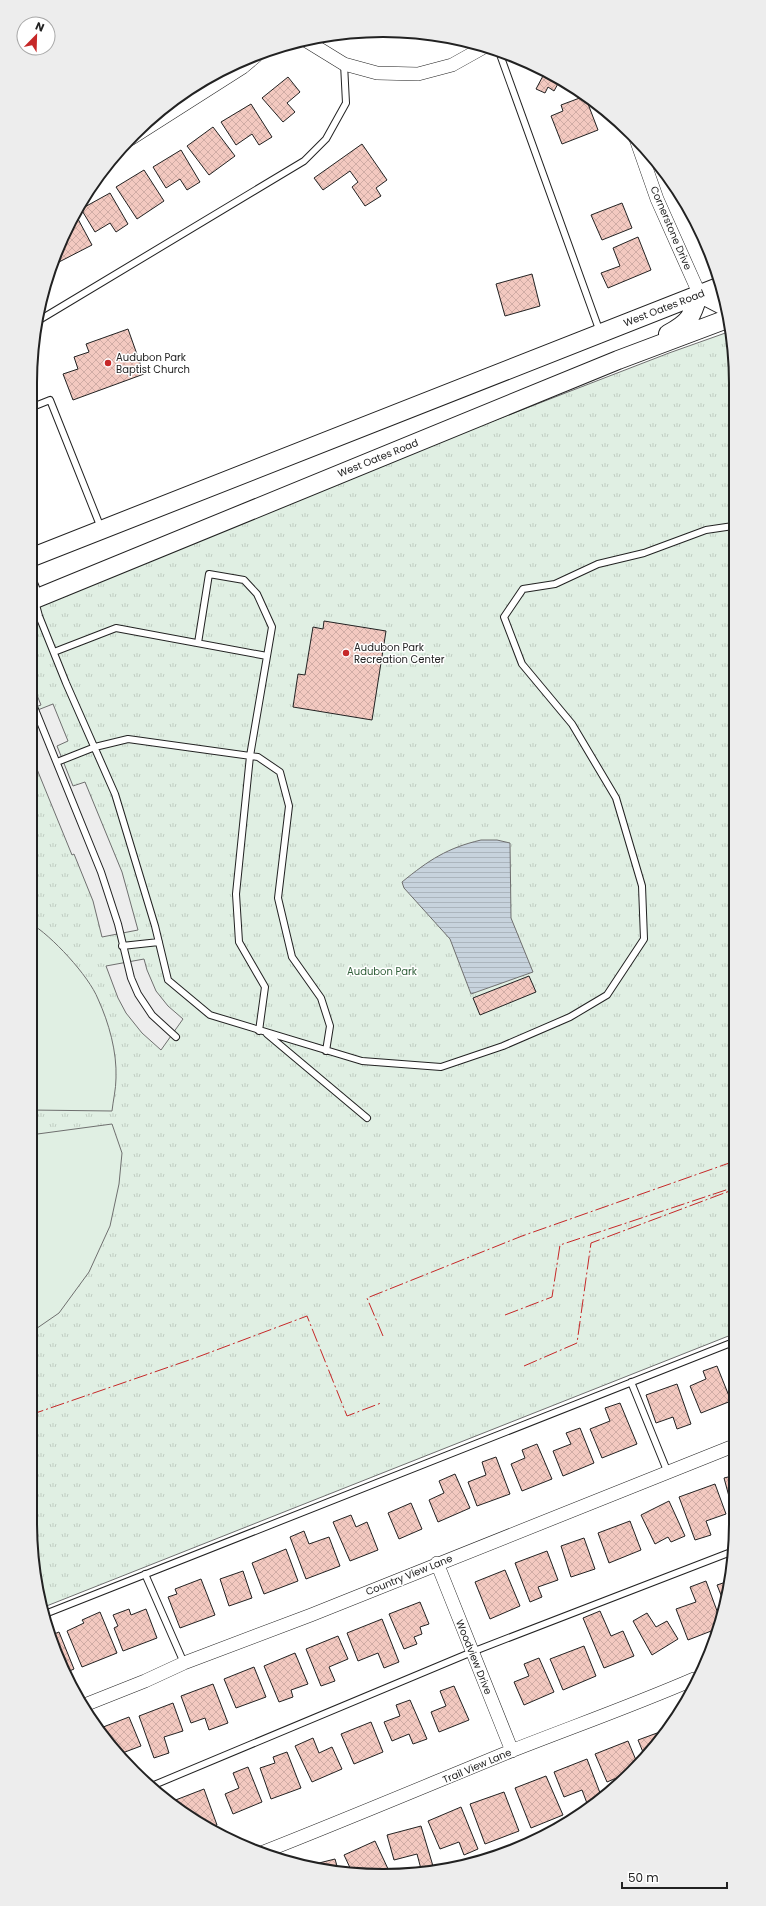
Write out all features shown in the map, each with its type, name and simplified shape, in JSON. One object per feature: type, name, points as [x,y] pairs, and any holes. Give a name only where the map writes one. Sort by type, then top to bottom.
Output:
[{"type":"main road","name":"West Oates Road","points":[[37,555],[716,288]]},
{"type":"main road","points":[[618,360],[681,327],[692,315],[699,294],[719,304]]},
{"type":"main road","name":"West Oates Road","points":[[37,593],[618,360],[723,321]]},
{"type":"street","points":[[312,45],[344,64],[377,73],[418,74],[452,65],[478,50]]},
{"type":"street","points":[[155,123],[244,67]]},
{"type":"street","name":"Cornerstone Drive","points":[[641,153],[658,199],[699,294]]},
{"type":"street","name":"Country View Lane","points":[[88,1704],[145,1681],[184,1663],[311,1615],[437,1563],[729,1448]]},
{"type":"street","name":"Woodview Drive","points":[[437,1563],[512,1751]]},
{"type":"street","name":"Trail View Lane","points":[[269,1850],[691,1680]]},
{"type":"lane","points":[[501,58],[600,333]]},
{"type":"lane","points":[[44,317],[304,161],[326,139],[346,104],[344,64]]},
{"type":"lane","points":[[37,405],[50,400],[102,530]]},
{"type":"lane","points":[[37,610],[115,794],[159,942],[168,980],[210,1015],[362,1062],[441,1068],[503,1046],[570,1017],[607,995],[644,939],[642,886],[630,838],[616,798],[572,724],[522,664],[504,617],[523,589],[556,584],[598,564],[644,553],[706,530],[729,527]]},
{"type":"lane","points":[[198,643],[210,574],[244,580],[257,594],[272,627],[250,756],[236,894],[239,942],[265,987],[262,1031]]},
{"type":"lane","points":[[54,652],[116,628],[267,656]]},
{"type":"lane","points":[[37,714],[101,872],[118,924],[130,978],[138,994],[152,1015],[176,1037]]},
{"type":"lane","points":[[57,762],[95,747],[128,738],[258,757],[280,772],[289,806],[278,898],[292,957],[321,998],[330,1026],[326,1051]]},
{"type":"lane","points":[[122,946],[159,942]]},
{"type":"lane","points":[[262,1031],[367,1118]]},
{"type":"lane","points":[[49,1612],[729,1344]]},
{"type":"lane","points":[[630,1382],[668,1473]]},
{"type":"lane","points":[[156,1784],[472,1652],[727,1553]]},
{"type":"lane","points":[[145,1574],[184,1663]]},
{"type":"green space","name":"Audubon Park","points":[[725,333],[729,383],[729,1336],[47,1606],[40,1568],[37,1523],[37,606],[405,455],[669,353]]},
{"type":"green space","points":[[37,928],[58,946],[87,979],[106,1018],[114,1048],[116,1068],[116,1082],[112,1111],[37,1110]]},
{"type":"green space","points":[[112,1124],[122,1153],[119,1184],[110,1226],[89,1272],[59,1313],[37,1328],[37,1134]]},
{"type":"shaded area","points":[[37,695],[41,705],[37,706]]},
{"type":"shaded area","points":[[53,704],[68,741],[57,746],[73,786],[85,782],[122,872],[138,930],[102,937],[93,901],[74,854],[72,855],[37,769],[37,710]]},
{"type":"shaded area","points":[[481,840],[497,840],[510,843],[511,918],[533,972],[471,994],[450,939],[404,888],[402,882],[421,867],[448,851]]},
{"type":"shaded area","points":[[144,959],[156,991],[168,1006],[183,1019],[161,1050],[142,1033],[126,1013],[118,998],[106,966]]},
{"type":"building","points":[[543,76],[558,84],[554,91],[548,87],[545,93],[536,89]]},
{"type":"building","points":[[288,77],[300,92],[287,103],[295,112],[283,122],[262,98]]},
{"type":"building","points":[[579,98],[588,104],[598,130],[562,144],[551,116],[563,111],[561,105]]},
{"type":"building","points":[[251,104],[272,137],[259,145],[252,134],[236,145],[221,122]]},
{"type":"building","points":[[213,127],[235,156],[209,175],[187,146]]},
{"type":"building","points":[[362,144],[387,180],[376,188],[381,196],[365,206],[352,187],[358,182],[350,171],[323,190],[314,178]]},
{"type":"building","points":[[181,150],[200,182],[187,190],[180,179],[166,188],[153,167]]},
{"type":"building","points":[[144,170],[164,201],[137,219],[116,187]]},
{"type":"building","points":[[110,193],[128,224],[116,232],[110,223],[95,232],[82,211],[85,207]]},
{"type":"building","points":[[622,203],[632,228],[602,240],[591,215]]},
{"type":"building","points":[[78,219],[92,245],[59,262],[63,251]]},
{"type":"building","points":[[638,237],[651,270],[608,288],[601,273],[620,266],[613,248]]},
{"type":"building","points":[[532,274],[540,306],[505,316],[496,284]]},
{"type":"building","name":"Audubon Park Baptist Church","points":[[128,329],[144,374],[73,400],[63,374],[78,369],[74,357],[89,352],[86,344]]},
{"type":"building","name":"Audubon Park Recreation Center","points":[[324,621],[386,631],[372,720],[293,707],[298,674],[305,675],[313,627],[323,629]]},
{"type":"building","points":[[529,976],[536,992],[480,1015],[473,998]]},
{"type":"building","points":[[717,1366],[729,1396],[729,1402],[701,1413],[690,1386],[706,1379],[703,1371]]},
{"type":"building","points":[[677,1384],[691,1424],[677,1429],[673,1417],[656,1423],[646,1395]]},
{"type":"building","points":[[620,1403],[637,1444],[602,1458],[590,1429],[610,1421],[605,1408]]},
{"type":"building","points":[[580,1428],[594,1463],[563,1476],[553,1451],[571,1444],[566,1433]]},
{"type":"building","points":[[537,1444],[552,1479],[522,1491],[511,1464],[525,1458],[522,1450]]},
{"type":"building","points":[[496,1457],[510,1494],[477,1506],[468,1482],[486,1475],[482,1462]]},
{"type":"building","points":[[455,1474],[470,1508],[438,1522],[429,1500],[444,1493],[439,1481]]},
{"type":"building","points":[[729,1477],[729,1496],[724,1478]]},
{"type":"building","points":[[715,1484],[726,1514],[706,1521],[711,1535],[695,1540],[679,1497]]},
{"type":"building","points":[[669,1501],[685,1536],[671,1542],[668,1537],[655,1544],[641,1515]]},
{"type":"building","points":[[411,1503],[422,1529],[399,1539],[388,1513]]},
{"type":"building","points":[[351,1515],[356,1527],[367,1522],[378,1550],[350,1561],[333,1522]]},
{"type":"building","points":[[630,1521],[641,1550],[609,1563],[598,1533]]},
{"type":"building","points":[[304,1531],[309,1544],[329,1537],[340,1566],[306,1579],[290,1537]]},
{"type":"building","points":[[584,1538],[595,1569],[571,1577],[561,1546]]},
{"type":"building","points":[[286,1549],[298,1581],[264,1594],[252,1563]]},
{"type":"building","points":[[547,1551],[558,1580],[538,1587],[542,1597],[530,1602],[515,1563]]},
{"type":"building","points":[[505,1570],[520,1606],[490,1619],[475,1582]]},
{"type":"building","points":[[243,1571],[252,1598],[229,1606],[220,1579]]},
{"type":"building","points":[[201,1579],[215,1615],[180,1628],[168,1597],[177,1594],[175,1589]]},
{"type":"building","points":[[706,1581],[717,1612],[712,1631],[688,1640],[676,1609],[696,1602],[690,1587]]},
{"type":"building","points":[[723,1583],[721,1595],[717,1585]]},
{"type":"building","points":[[420,1602],[429,1624],[420,1627],[422,1634],[414,1637],[417,1644],[404,1649],[389,1614]]},
{"type":"building","points":[[129,1609],[131,1615],[146,1609],[157,1638],[123,1651],[114,1628],[118,1626],[113,1615]]},
{"type":"building","points":[[600,1611],[611,1636],[623,1631],[634,1656],[604,1668],[583,1618]]},
{"type":"building","points":[[100,1612],[117,1653],[82,1667],[67,1631],[84,1623],[82,1620]]},
{"type":"building","points":[[647,1613],[656,1627],[667,1621],[678,1639],[652,1655],[633,1621]]},
{"type":"building","points":[[382,1619],[399,1662],[384,1668],[378,1653],[358,1661],[347,1633]]},
{"type":"building","points":[[59,1632],[74,1669],[70,1671],[55,1634]]},
{"type":"building","points":[[338,1636],[348,1659],[329,1667],[335,1681],[321,1686],[306,1649]]},
{"type":"building","points":[[584,1646],[596,1676],[563,1690],[550,1659]]},
{"type":"building","points":[[295,1653],[308,1684],[291,1690],[293,1697],[279,1702],[264,1666]]},
{"type":"building","points":[[539,1658],[554,1692],[524,1705],[514,1682],[529,1676],[524,1664]]},
{"type":"building","points":[[254,1667],[266,1697],[236,1708],[224,1679]]},
{"type":"building","points":[[213,1684],[228,1723],[209,1730],[205,1718],[191,1723],[181,1696]]},
{"type":"building","points":[[454,1686],[469,1720],[439,1732],[431,1712],[446,1706],[440,1691]]},
{"type":"building","points":[[410,1700],[427,1739],[413,1744],[409,1734],[392,1741],[384,1722],[400,1716],[396,1705]]},
{"type":"building","points":[[173,1703],[183,1731],[164,1737],[169,1753],[154,1758],[139,1716]]},
{"type":"building","points":[[129,1717],[141,1746],[124,1752],[103,1727]]},
{"type":"building","points":[[371,1722],[383,1752],[354,1764],[341,1734]]},
{"type":"building","points":[[659,1732],[643,1751],[638,1740]]},
{"type":"building","points":[[313,1738],[319,1753],[332,1747],[342,1769],[312,1782],[295,1746]]},
{"type":"building","points":[[628,1741],[636,1759],[617,1778],[607,1782],[595,1754]]},
{"type":"building","points":[[287,1752],[301,1788],[271,1799],[260,1768],[275,1763],[273,1757]]},
{"type":"building","points":[[587,1759],[600,1793],[587,1803],[582,1790],[564,1797],[554,1772]]},
{"type":"building","points":[[248,1767],[262,1802],[233,1814],[225,1794],[239,1788],[233,1773]]},
{"type":"building","points":[[546,1776],[563,1815],[531,1828],[515,1788]]},
{"type":"building","points":[[204,1789],[217,1825],[210,1823],[175,1800]]},
{"type":"building","points":[[504,1792],[519,1831],[485,1844],[470,1804]]},
{"type":"building","points":[[461,1807],[478,1849],[464,1855],[459,1842],[440,1849],[428,1821]]},
{"type":"building","points":[[421,1826],[433,1865],[420,1867],[417,1854],[394,1860],[387,1835]]},
{"type":"building","points":[[375,1841],[388,1869],[350,1867],[344,1855]]},
{"type":"building","points":[[335,1859],[337,1866],[320,1863]]},
{"type":"power","points":[[383,1336],[367,1298],[522,1236],[729,1163]]},
{"type":"power","points":[[505,1315],[552,1297],[560,1245],[729,1189]]},
{"type":"power","points":[[524,1366],[577,1343],[591,1243],[729,1191]]},
{"type":"power","points":[[37,1413],[195,1358],[307,1316],[347,1416],[381,1403]]},
{"type":"place","name":"Audubon Park Baptist Church","points":[[108,363]]},
{"type":"place","name":"Audubon Park Recreation Center","points":[[346,653]]}]
